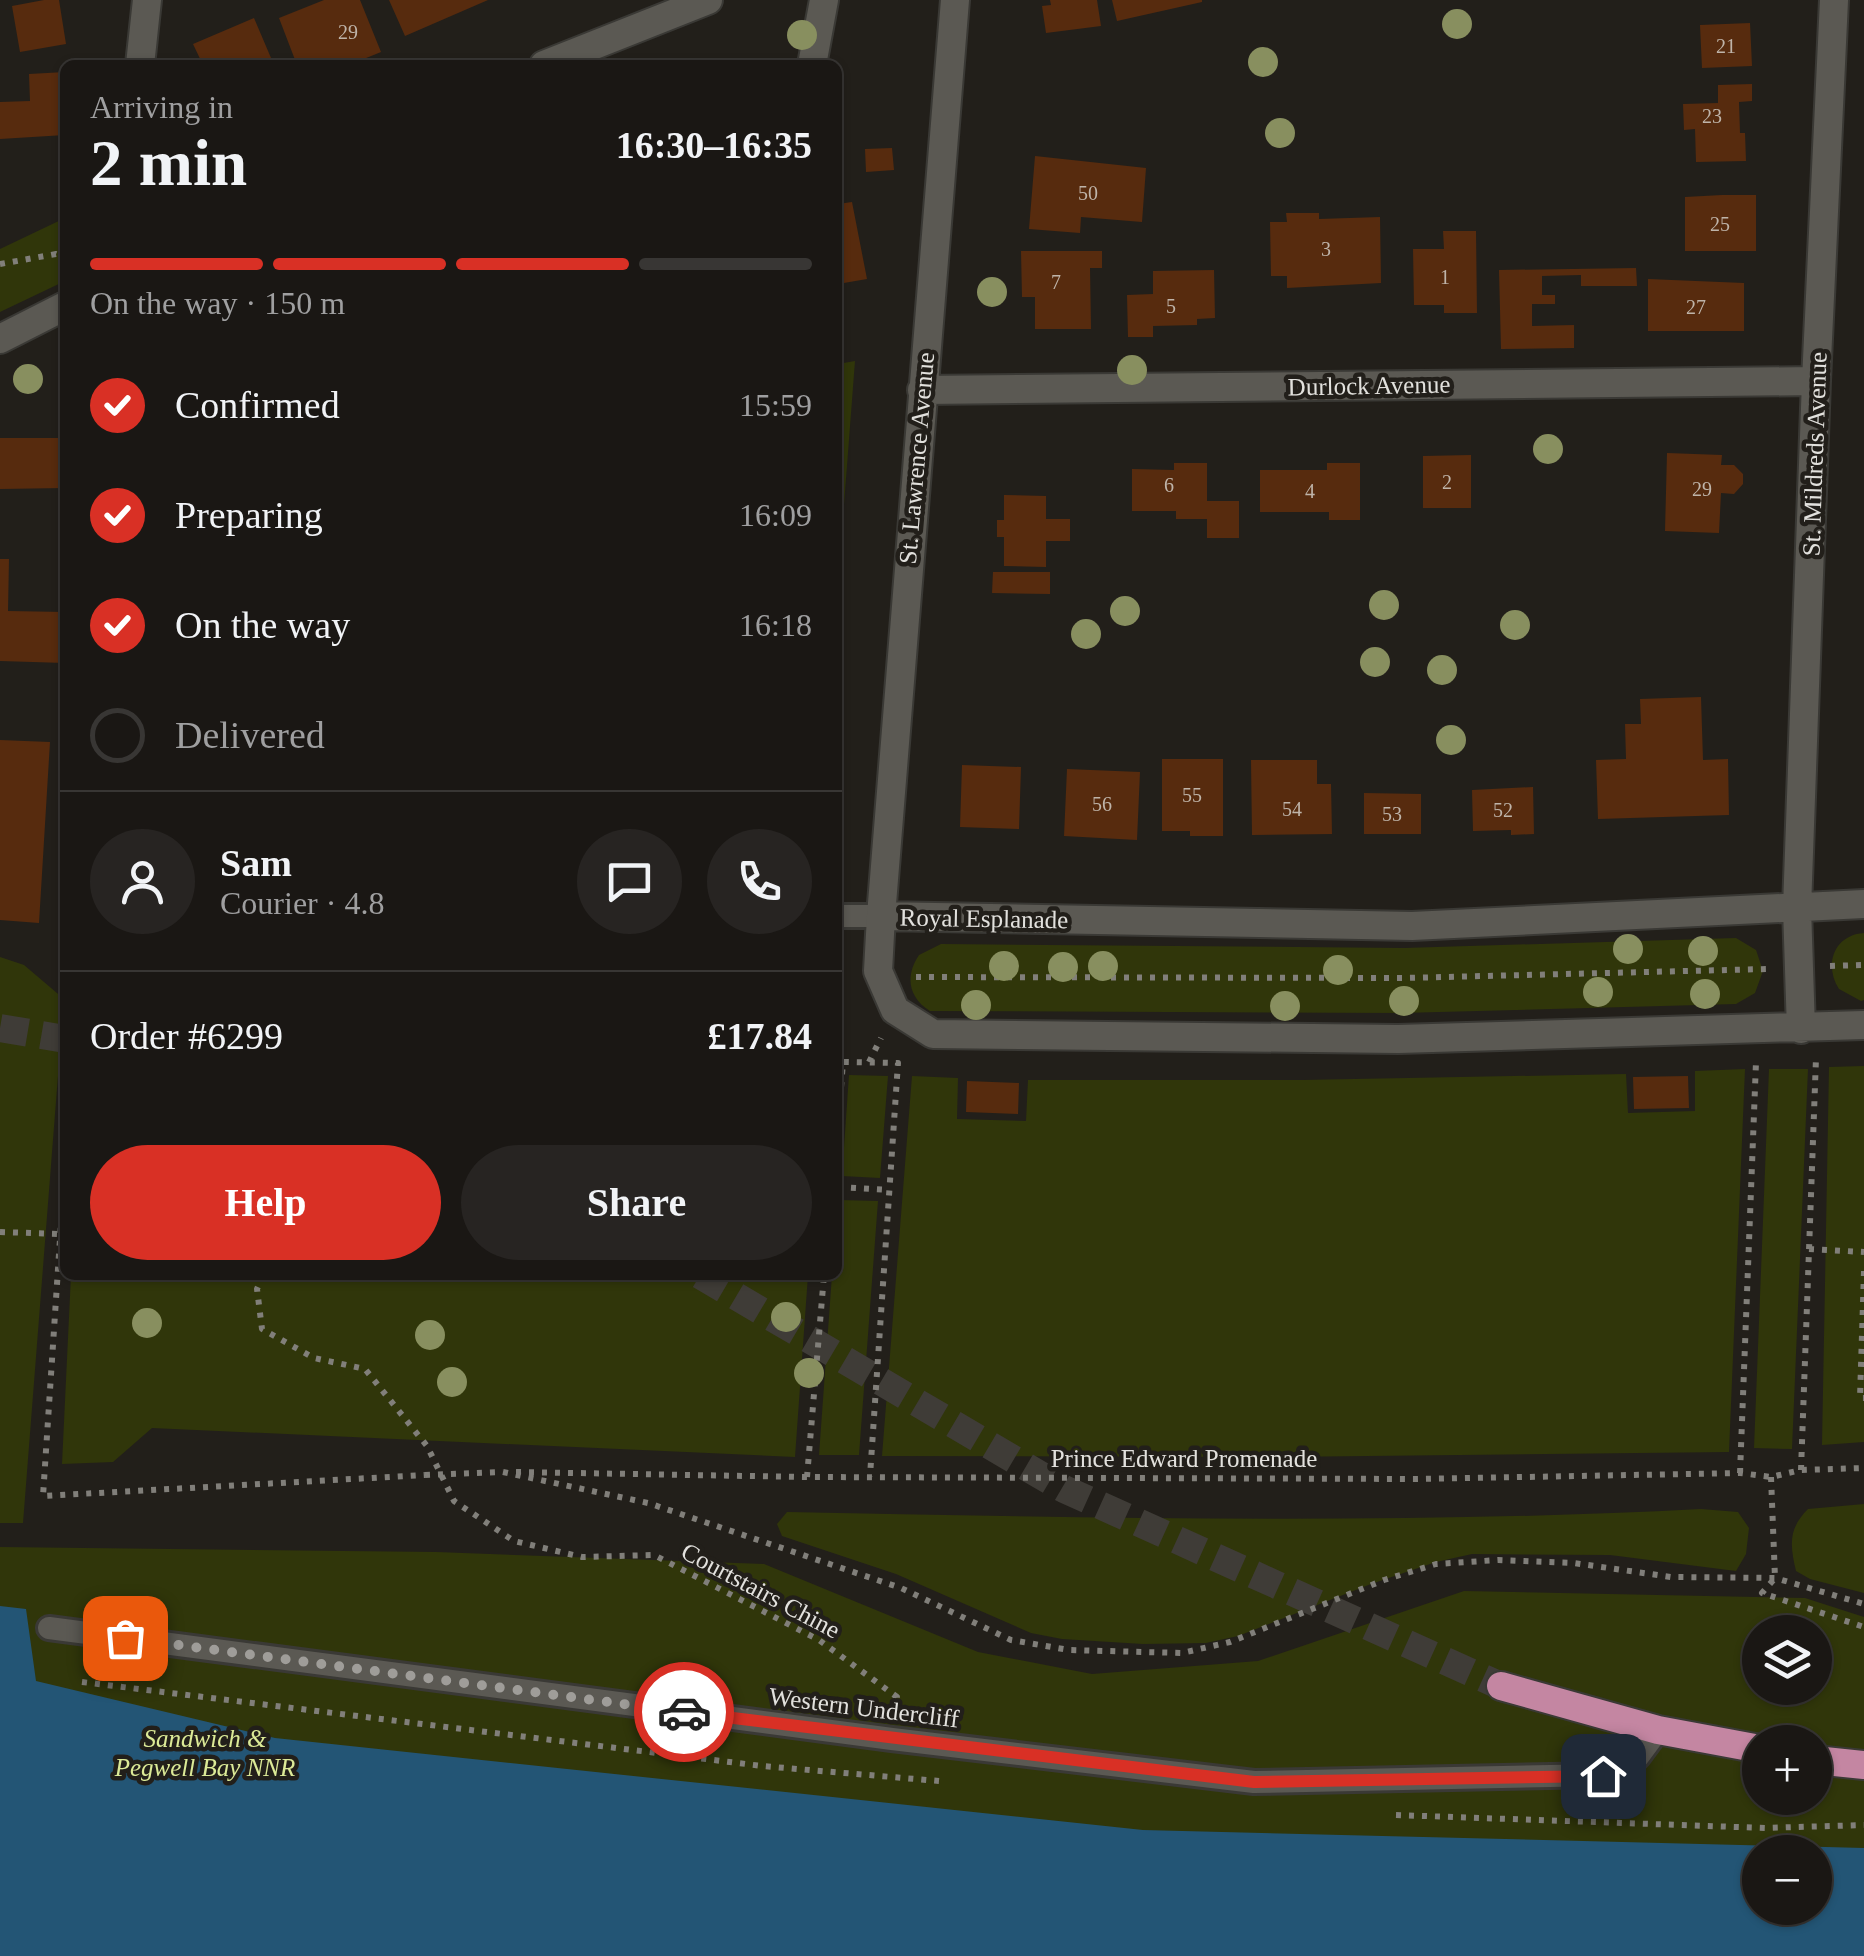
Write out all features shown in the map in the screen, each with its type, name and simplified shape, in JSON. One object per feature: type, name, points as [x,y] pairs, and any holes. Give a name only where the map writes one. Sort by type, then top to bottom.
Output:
[{"type":"highway","points":[[1501,1686],[1658,1730],[1742,1746]]},
{"type":"highway","points":[[1832,1762],[1864,1765]]},
{"type":"street","points":[[141,60],[147,0]]},
{"type":"street","points":[[557,60],[708,0]]},
{"type":"street","points":[[813,60],[824,0]]},
{"type":"street","name":"St. Lawrence Avenue","points":[[881,916],[954,0]]},
{"type":"street","name":"St. Mildreds Avenue","points":[[1797,908],[1834,0]]},
{"type":"street","points":[[0,340],[60,309]]},
{"type":"street","name":"Durlock Avenue","points":[[922,390],[1816,381]]},
{"type":"street","name":"Royal Esplanade","points":[[878,971],[881,916],[1412,926],[1864,904]]},
{"type":"street","points":[[1797,908],[1801,1029]]},
{"type":"street","points":[[878,971],[895,1010],[933,1034],[1398,1040],[1864,1025]]},
{"type":"lane","points":[[842,916],[881,916]]},
{"type":"lane","name":"Western Undercliff","points":[[49,1628],[873,1737],[1254,1782],[1603,1776],[1638,1757],[1658,1730]]},
{"type":"path","points":[[0,264],[60,256]]},
{"type":"path","points":[[878,971],[932,979],[1404,978],[1864,965]]},
{"type":"path","points":[[1801,1058],[1817,1058],[1801,1470]]},
{"type":"path","points":[[1740,1473],[1756,1059],[1771,1059]]},
{"type":"path","points":[[842,1075],[843,1062],[898,1063],[870,1476]]},
{"type":"path","points":[[842,1187],[890,1190]]},
{"type":"path","points":[[0,1232],[60,1234],[43,1496],[503,1472],[648,1502],[901,1588],[1011,1640],[1069,1650],[1182,1652],[1230,1642],[1384,1580],[1436,1564],[1574,1563],[1671,1577],[1775,1578],[1864,1604]]},
{"type":"path","points":[[1810,1249],[1864,1252]]},
{"type":"path","points":[[1864,1271],[1860,1398],[1864,1398]]},
{"type":"path","name":"Courtstairs Chine","points":[[261,1280],[258,1290],[262,1329],[314,1358],[365,1369],[427,1446],[454,1501],[514,1541],[582,1558],[654,1555],[820,1640],[897,1697]]},
{"type":"path","points":[[807,1477],[824,1280]]},
{"type":"path","name":"Prince Edward Promenade","points":[[503,1472],[1415,1479],[1740,1473],[1771,1477],[1801,1470],[1864,1468]]},
{"type":"path","points":[[1771,1477],[1775,1578],[1762,1593],[1864,1626]]},
{"type":"green space","points":[[60,220],[60,283],[0,312],[0,249]]},
{"type":"green space","points":[[855,361],[842,531],[842,363]]},
{"type":"green space","points":[[1864,933],[1861,1001],[1839,989],[1832,962],[1845,939]]},
{"type":"green space","points":[[1736,938],[1756,950],[1763,971],[1755,993],[1736,1004],[1401,1013],[930,1011],[917,999],[911,986],[919,955],[941,944],[1404,948]]},
{"type":"green space","points":[[0,957],[24,965],[60,996],[60,1050],[23,1523],[0,1523]]},
{"type":"green space","points":[[1864,1066],[1864,1442],[1822,1445],[1829,1067]]},
{"type":"green space","points":[[1745,1069],[1729,1452],[882,1456],[912,1076],[958,1078],[957,1119],[1026,1121],[1028,1080],[1626,1074],[1628,1113],[1695,1111],[1695,1071]]},
{"type":"green space","points":[[1769,1069],[1808,1069],[1792,1449],[1754,1448]]},
{"type":"green space","points":[[849,1075],[888,1076],[880,1178],[842,1176]]},
{"type":"green space","points":[[842,1200],[878,1201],[859,1455],[819,1455],[832,1280],[842,1280]]},
{"type":"green space","points":[[71,1280],[808,1280],[795,1457],[152,1428],[113,1462],[62,1464]]},
{"type":"green space","points":[[1864,1504],[1864,1593],[1810,1579],[1796,1571],[1792,1538],[1808,1509]]},
{"type":"green space","points":[[1701,1509],[1738,1512],[1749,1528],[1746,1554],[1736,1571],[1610,1555],[1472,1554],[1436,1562],[1238,1636],[1206,1643],[1143,1644],[1031,1633],[896,1574],[782,1536],[777,1524],[787,1512],[1358,1519]]},
{"type":"green space","name":"Sandwich & Pegwell Bay NNR","points":[[0,1547],[436,1552],[764,1564],[978,1652],[1092,1674],[1258,1661],[1464,1591],[1805,1598],[1864,1617],[1864,1956],[0,1956]]},
{"type":"water","points":[[0,1606],[26,1609],[36,1681],[275,1738],[1143,1830],[1742,1845],[1742,1925],[1832,1925],[1832,1847],[1864,1848],[1864,1956],[0,1956]]},
{"type":"building","points":[[59,0],[66,44],[20,52],[12,6]]},
{"type":"building","points":[[324,0],[360,0],[381,52],[361,60],[295,60],[279,18]]},
{"type":"building","points":[[389,0],[488,0],[405,36]]},
{"type":"building","points":[[1050,0],[1097,0],[1101,26],[1046,33],[1042,6],[1051,5]]},
{"type":"building","points":[[1112,0],[1202,0],[1202,2],[1117,21]]},
{"type":"building","points":[[254,18],[272,60],[201,60],[193,44]]},
{"type":"building","points":[[1750,23],[1752,66],[1702,68],[1700,25]]},
{"type":"building","points":[[60,72],[60,135],[0,139],[0,102],[30,101],[29,74]]},
{"type":"building","points":[[1752,84],[1752,101],[1739,102],[1746,161],[1696,162],[1695,129],[1684,130],[1683,104],[1718,103],[1718,85]]},
{"type":"building","points":[[892,148],[894,170],[866,172],[865,149]]},
{"type":"building","points":[[1035,156],[1146,168],[1142,222],[1081,217],[1080,233],[1029,229]]},
{"type":"building","points":[[1756,195],[1756,251],[1685,251],[1685,197]]},
{"type":"building","points":[[852,202],[867,279],[842,283],[842,203]]},
{"type":"building","points":[[1286,213],[1319,213],[1319,219],[1380,217],[1381,283],[1287,288],[1287,276],[1271,276],[1270,222],[1287,222]]},
{"type":"building","points":[[1443,231],[1476,231],[1477,313],[1444,313],[1444,305],[1414,305],[1413,249],[1444,249]]},
{"type":"building","points":[[1021,251],[1102,251],[1102,268],[1090,268],[1091,329],[1035,329],[1035,297],[1022,297]]},
{"type":"building","points":[[1636,268],[1637,286],[1581,286],[1581,275],[1542,276],[1542,295],[1555,295],[1555,304],[1532,304],[1532,326],[1574,325],[1574,348],[1501,349],[1499,270]]},
{"type":"building","points":[[1214,270],[1215,318],[1197,319],[1197,325],[1153,326],[1153,337],[1128,337],[1127,295],[1153,294],[1153,271]]},
{"type":"building","points":[[1648,279],[1744,283],[1744,331],[1648,331]]},
{"type":"building","points":[[0,438],[60,438],[60,488],[0,489]]},
{"type":"building","points":[[1667,453],[1722,455],[1721,465],[1734,465],[1743,474],[1743,484],[1734,494],[1721,493],[1719,533],[1665,531]]},
{"type":"building","points":[[1471,455],[1471,508],[1423,508],[1423,456]]},
{"type":"building","points":[[1174,463],[1207,463],[1207,501],[1239,501],[1239,538],[1207,538],[1207,519],[1176,519],[1176,511],[1132,511],[1132,469],[1174,470]]},
{"type":"building","points":[[1327,463],[1360,463],[1360,520],[1329,520],[1329,512],[1260,512],[1260,470],[1327,470]]},
{"type":"building","points":[[1004,495],[1046,496],[1046,519],[1070,519],[1070,541],[1046,541],[1046,567],[1004,566],[1004,537],[997,537],[997,520],[1004,520]]},
{"type":"building","points":[[0,559],[9,559],[8,611],[60,612],[60,663],[0,661]]},
{"type":"building","points":[[993,572],[1050,572],[1050,594],[992,593]]},
{"type":"building","points":[[1701,697],[1703,760],[1728,759],[1729,815],[1598,819],[1596,760],[1626,759],[1625,724],[1641,724],[1640,699]]},
{"type":"building","points":[[0,740],[50,742],[39,923],[0,920]]},
{"type":"building","points":[[1162,759],[1223,759],[1223,836],[1162,831]]},
{"type":"building","points":[[1251,760],[1317,760],[1317,784],[1331,784],[1332,834],[1252,835]]},
{"type":"building","points":[[962,765],[1021,767],[1019,829],[960,827]]},
{"type":"building","points":[[1067,769],[1140,772],[1137,840],[1064,836]]},
{"type":"building","points":[[1533,787],[1534,834],[1473,831],[1472,790]]},
{"type":"building","points":[[1364,793],[1421,794],[1421,834],[1364,834]]},
{"type":"building","points":[[1688,1076],[1689,1108],[1634,1109],[1633,1077]]},
{"type":"building","points":[[967,1081],[1019,1083],[1018,1114],[966,1112]]},
{"type":"tunnel","points":[[0,1028],[60,1038]]},
{"type":"tunnel","points":[[709,1280],[1064,1489],[1501,1686]]},
{"type":"way so far","points":[[125,1638],[684,1712]]},
{"type":"route","points":[[684,1712],[1254,1782],[1603,1776]]}]
